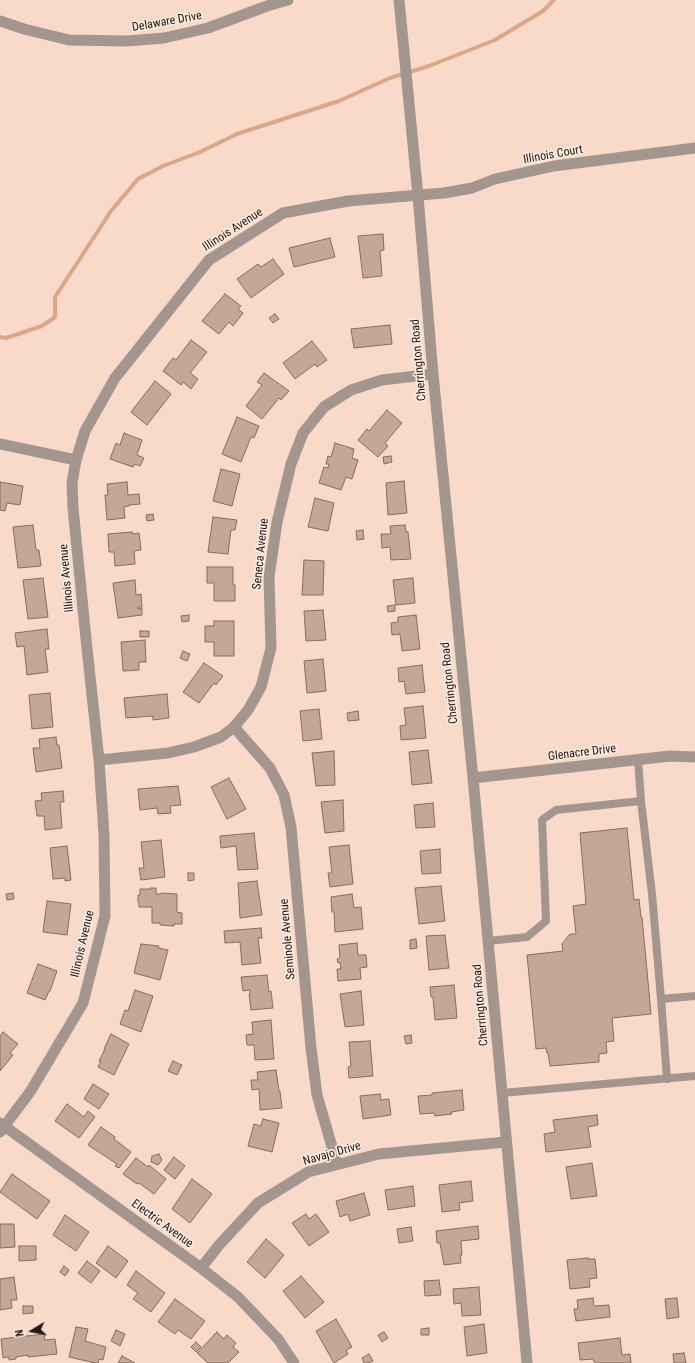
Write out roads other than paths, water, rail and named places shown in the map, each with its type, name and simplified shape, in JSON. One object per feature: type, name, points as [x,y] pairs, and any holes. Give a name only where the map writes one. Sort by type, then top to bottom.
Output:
[{"type":"street","name":"Delaware Drive","points":[[0,21],[24,29],[70,40],[127,42],[164,38],[208,28],[267,6],[288,0]]},
{"type":"street","name":"Cherrington Road","points":[[398,0],[418,196],[433,374],[473,778],[527,1363]]},
{"type":"street","name":"Illinois Court","points":[[418,196],[472,188],[495,179],[554,166],[695,148]]},
{"type":"street","name":"Illinois Avenue","points":[[1,1127],[30,1092],[83,1003],[105,916],[104,835],[99,760],[73,508],[72,483],[76,460],[85,431],[115,378],[209,260],[284,213],[348,201],[418,196]]},
{"type":"street","name":"Seneca Avenue","points":[[99,760],[168,753],[194,747],[221,737],[234,727],[248,710],[261,687],[271,648],[269,577],[277,522],[291,464],[303,434],[324,407],[351,390],[382,380],[433,374]]},
{"type":"street","points":[[0,444],[76,460]]},
{"type":"street","name":"Seminole Avenue","points":[[234,727],[270,768],[284,795],[291,827],[311,1048],[317,1095],[337,1164]]},
{"type":"street","name":"Glenacre Drive","points":[[473,778],[638,759],[670,756],[695,757]]},
{"type":"street","name":"Electric Avenue","points":[[1,1127],[201,1268],[238,1297],[278,1339],[294,1363]]},
{"type":"street","name":"Navajo Drive","points":[[201,1268],[219,1245],[258,1203],[308,1172],[379,1154],[506,1142]]},
{"type":"lane","points":[[638,759],[641,801],[652,894],[667,1079]]},
{"type":"lane","points":[[488,941],[527,938],[546,921],[542,820],[556,810],[641,801]]},
{"type":"lane","points":[[661,999],[695,996]]},
{"type":"lane","points":[[502,1093],[695,1076]]},
{"type":"waterway","points":[[0,337],[6,338],[42,326],[55,317],[55,297],[111,211],[138,179],[163,166],[200,152],[237,134],[339,101],[390,78],[429,66],[495,40],[543,11],[554,0]]}]
